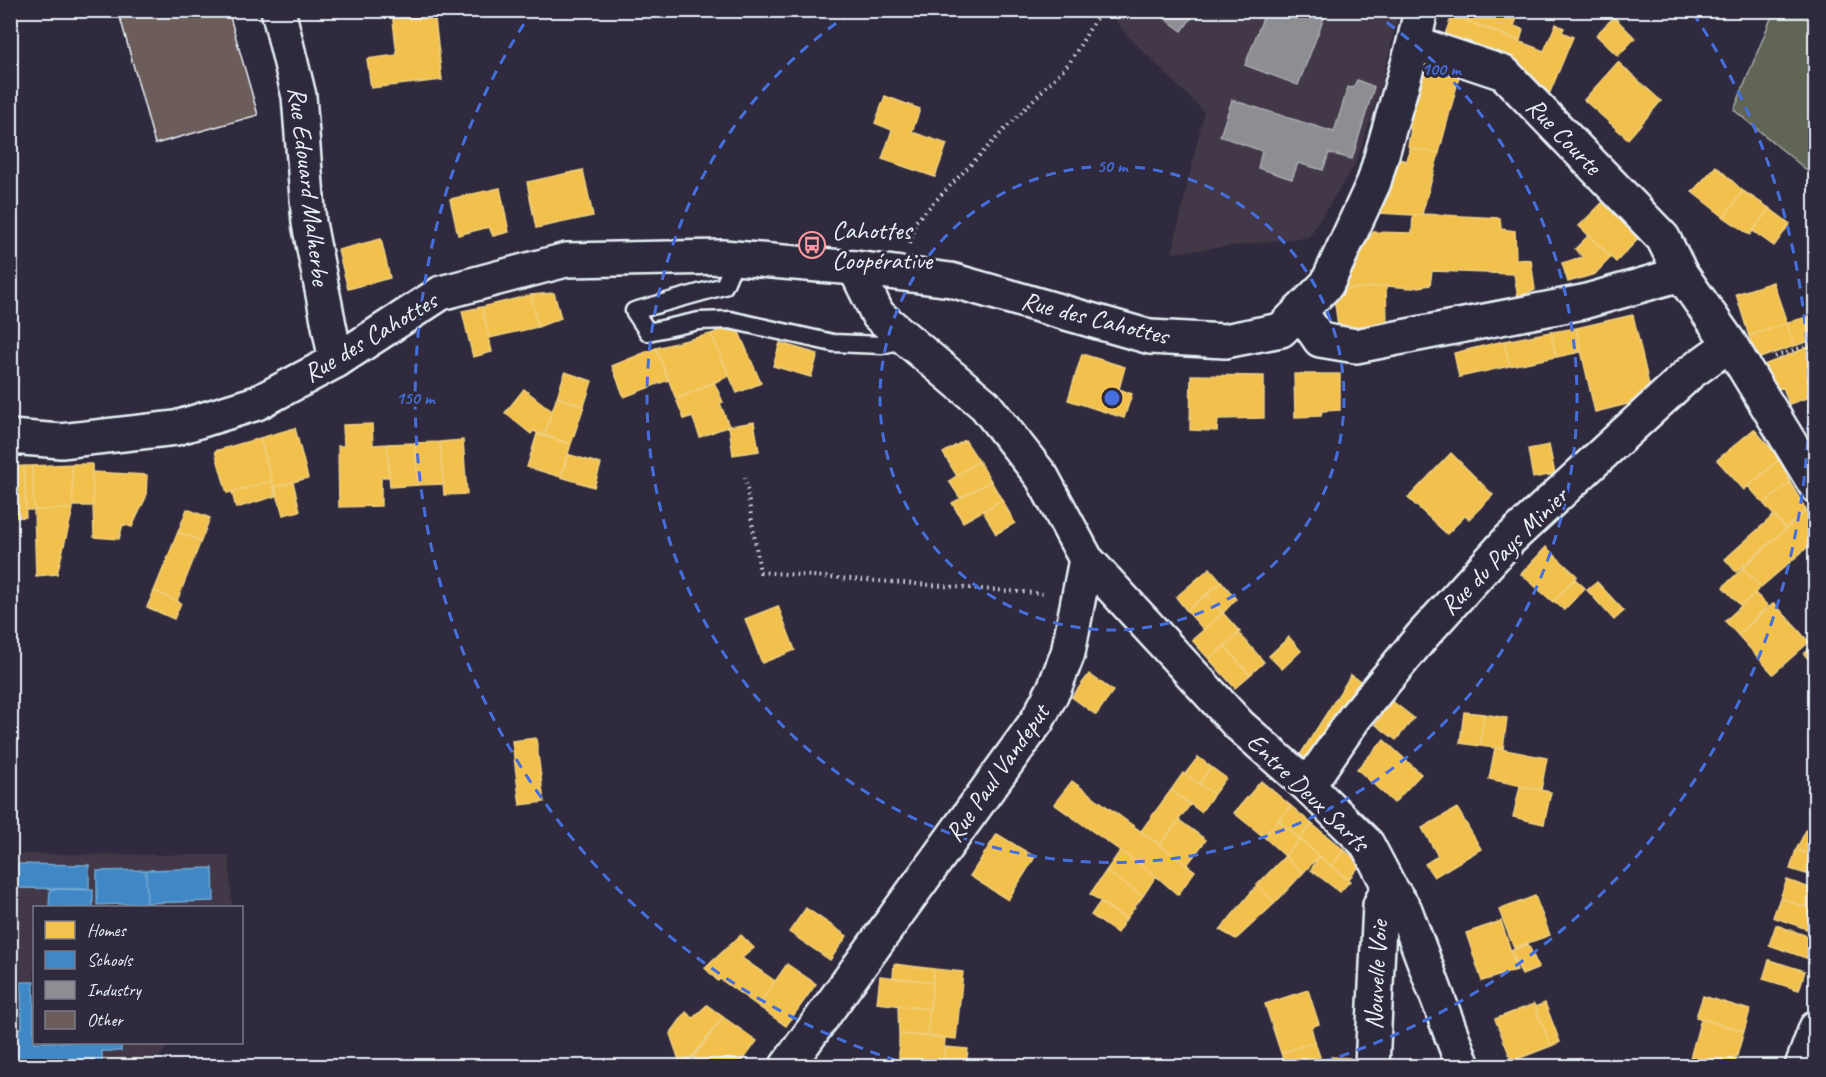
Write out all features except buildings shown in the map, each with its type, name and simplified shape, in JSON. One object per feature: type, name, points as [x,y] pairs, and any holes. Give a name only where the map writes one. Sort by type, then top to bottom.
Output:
[{"type":"street","name":"Rue des Cahottes","points":[[10,437],[61,441],[176,428],[257,403],[336,361],[441,293],[566,260],[736,258],[855,268],[951,280],[1150,337],[1225,341],[1281,330],[1327,284],[1374,183],[1414,43],[1421,10]]},
{"type":"street","name":"Rue Edouard Malherbe","points":[[273,13],[299,96],[309,223],[336,361]]},
{"type":"street","name":"Rue Courte","points":[[1414,43],[1504,73],[1663,238],[1681,274]]},
{"type":"street","points":[[855,268],[878,315],[985,405],[1042,477],[1086,559]]},
{"type":"street","points":[[1300,311],[1320,340],[1356,346],[1583,302],[1681,274],[1737,356],[1815,486]]},
{"type":"street","name":"Rue du Pays Minier","points":[[1308,786],[1355,717],[1423,635],[1509,540],[1691,372],[1737,356]]},
{"type":"street","name":"Rue Paul Vandeput","points":[[787,1066],[1037,721],[1054,689],[1068,653],[1086,559]]},
{"type":"street","name":"Entre Deux Sarts","points":[[1086,559],[1239,725],[1308,786],[1367,844],[1389,886],[1405,910],[1463,1066]]},
{"type":"street","name":"Nouvelle Voie","points":[[1372,1066],[1380,905],[1389,886]]},
{"type":"street","points":[[1802,1066],[1815,1028]]},
{"type":"lane","points":[[736,258],[724,286],[634,311],[648,332],[699,321],[730,320],[833,343],[882,345],[906,339]]},
{"type":"path","points":[[901,274],[916,221],[1070,62],[1098,15]]},
{"type":"path","points":[[1737,356],[1815,342]]},
{"type":"path","points":[[745,477],[760,572],[1078,596]]},
{"type":"shaded area","points":[[1109,11],[1399,11],[1380,89],[1356,163],[1309,237],[1172,253],[1204,112],[1124,32]]},
{"type":"shaded area","points":[[11,854],[229,855],[232,906],[33,906],[33,1044],[169,1044],[153,1066],[11,1066]]},
{"type":"green space","points":[[1774,11],[1815,11],[1815,177],[1734,110]]},
{"type":"place","name":"Cahottes Coopérative","points":[[812,245]]}]
